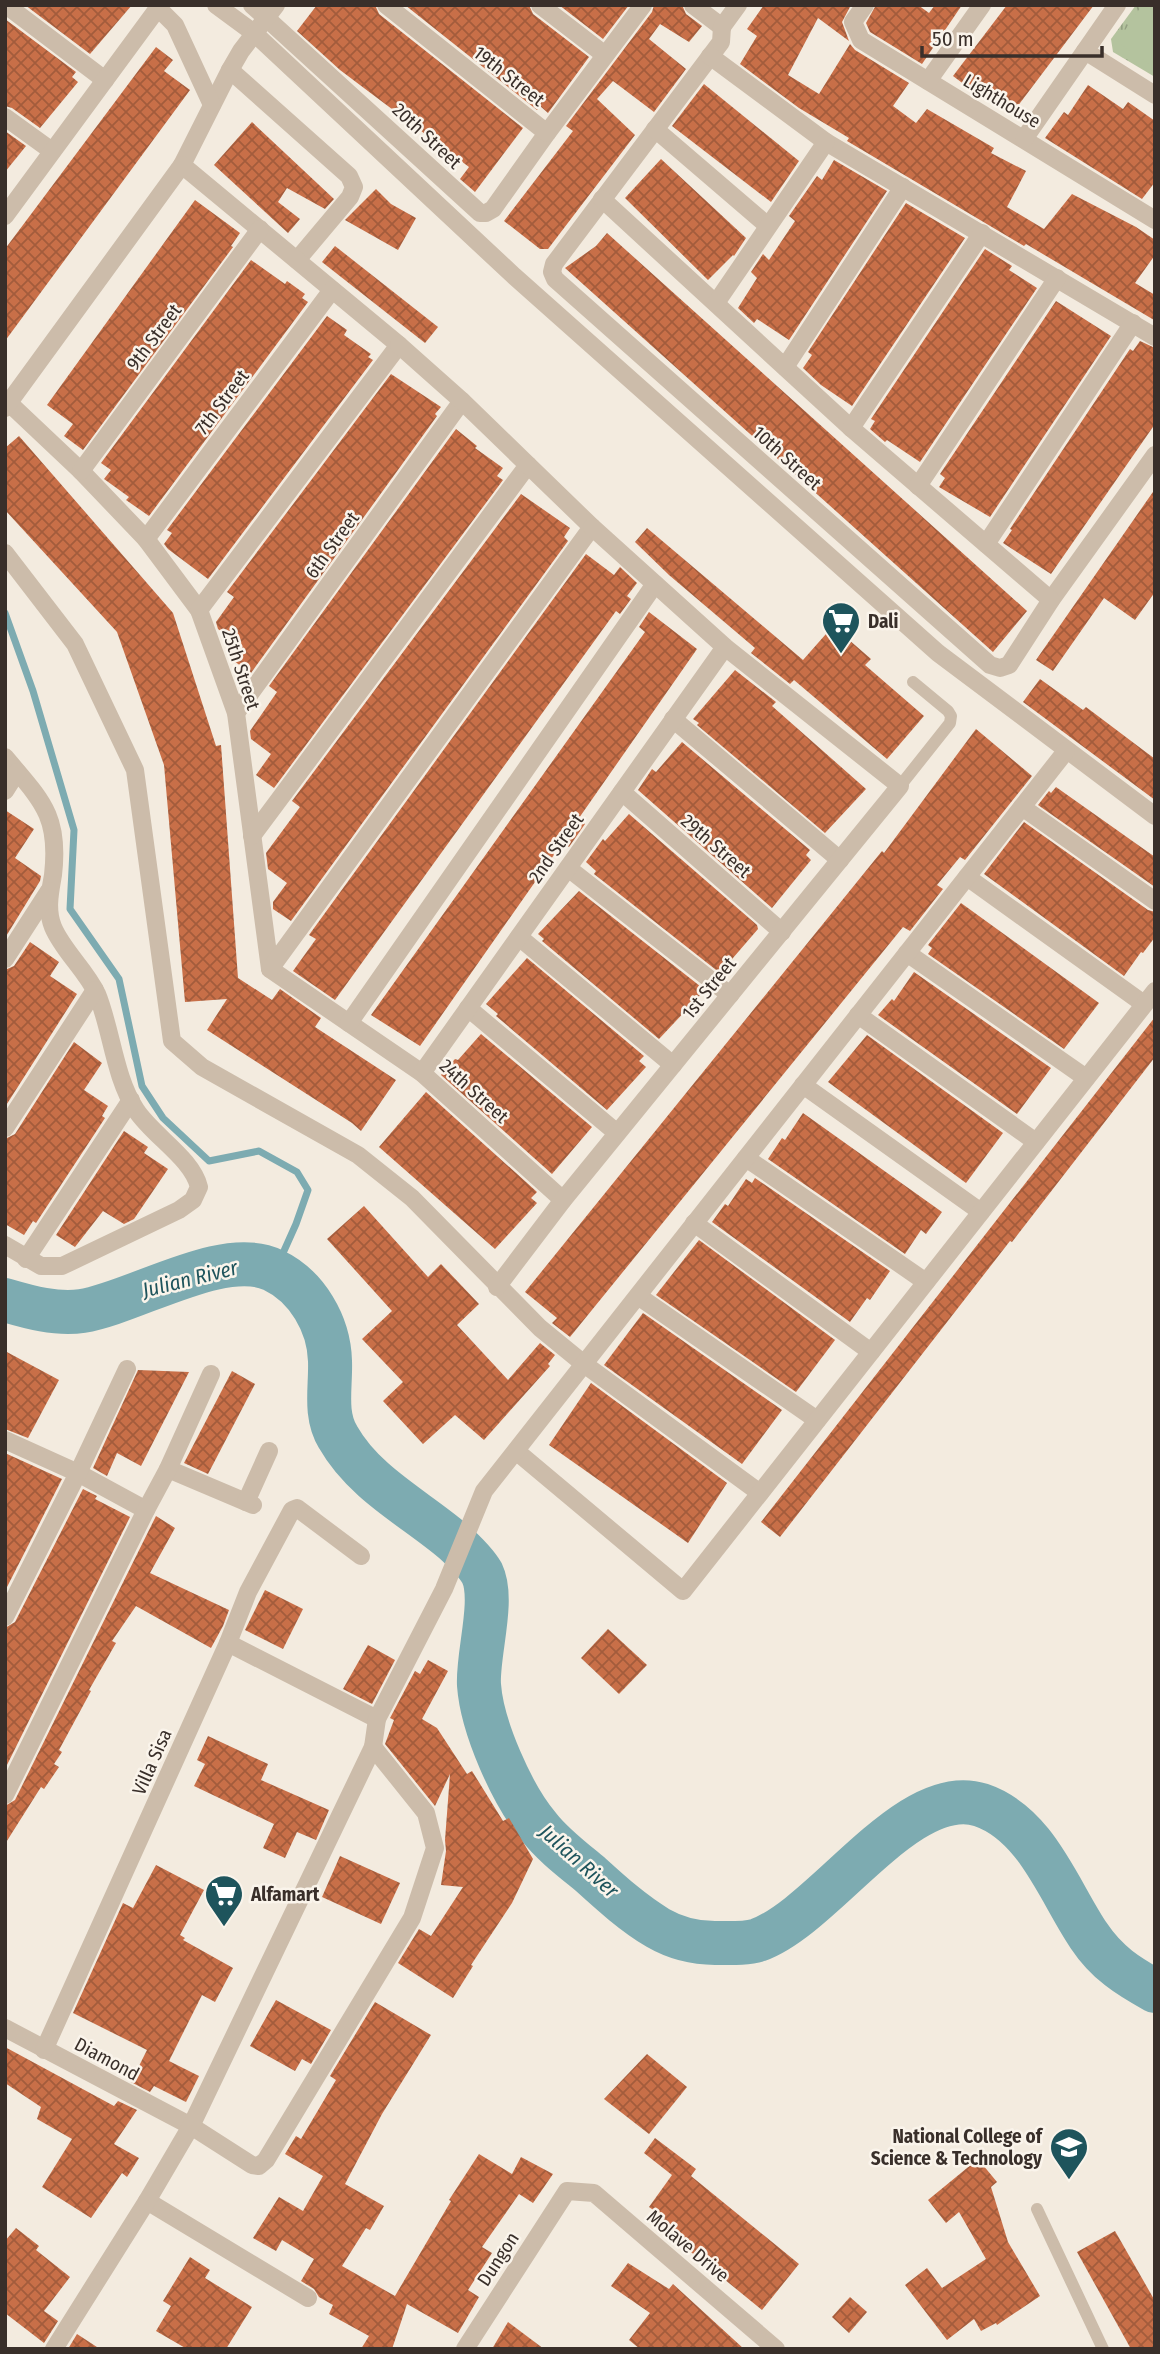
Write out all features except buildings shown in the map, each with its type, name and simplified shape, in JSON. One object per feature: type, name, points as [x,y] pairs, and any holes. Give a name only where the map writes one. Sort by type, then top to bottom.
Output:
[{"type":"street","points":[[6,5],[105,80]]},
{"type":"street","points":[[216,5],[253,35],[514,276],[927,644],[1155,816]]},
{"type":"street","points":[[7,406],[182,165],[241,51],[272,11],[252,5]]},
{"type":"street","name":"19th Street","points":[[386,5],[547,133],[643,5]]},
{"type":"street","points":[[540,5],[605,55]]},
{"type":"street","points":[[693,5],[722,27]]},
{"type":"street","points":[[738,5],[722,27],[721,42],[602,199],[850,428],[1051,600],[1155,455]]},
{"type":"street","name":"Lighthouse","points":[[865,5],[853,22],[861,40],[1155,220]]},
{"type":"street","points":[[928,81],[982,5]]},
{"type":"street","points":[[1024,139],[1117,5]]},
{"type":"street","points":[[5,216],[156,7],[175,25],[212,105]]},
{"type":"street","name":"20th Street","points":[[272,11],[480,213],[493,209],[547,133]]},
{"type":"street","points":[[1085,51],[1155,95]]},
{"type":"street","points":[[710,56],[826,142],[1155,337]]},
{"type":"street","points":[[230,70],[349,176],[354,187],[350,197],[297,260]]},
{"type":"street","points":[[5,117],[52,151]]},
{"type":"street","points":[[655,129],[768,226]]},
{"type":"street","points":[[716,303],[826,142]]},
{"type":"street","points":[[182,165],[399,345],[462,401],[592,527],[725,647],[900,786]]},
{"type":"street","points":[[785,367],[903,187]]},
{"type":"street","name":"10th Street","points":[[602,199],[554,264],[552,272],[555,279],[990,666],[1000,668],[1009,665],[1051,600]]},
{"type":"street","name":"9th Street","points":[[81,471],[260,229]]},
{"type":"street","points":[[850,428],[982,233]]},
{"type":"street","points":[[918,486],[1057,278]]},
{"type":"street","name":"7th Street","points":[[146,538],[332,290]]},
{"type":"street","points":[[986,544],[1133,323]]},
{"type":"street","points":[[199,610],[399,345]]},
{"type":"street","name":"6th Street","points":[[236,713],[462,401]]},
{"type":"street","name":"25th Street","points":[[7,406],[81,471],[146,538],[199,610],[236,713],[270,969]]},
{"type":"street","points":[[252,836],[528,465]]},
{"type":"street","points":[[592,527],[270,969],[349,1023],[655,584]]},
{"type":"street","points":[[5,553],[75,644],[135,771],[172,1041],[202,1067],[358,1155],[412,1198],[540,1328],[584,1364],[760,1493]]},
{"type":"street","name":"2nd Street","points":[[422,1073],[725,647]]},
{"type":"street","points":[[673,719],[840,860]]},
{"type":"street","points":[[54,2349],[148,2202],[191,2126],[373,1747],[377,1719],[444,1589],[484,1491],[1066,751]]},
{"type":"street","points":[[5,757],[43,804],[53,825],[55,853],[48,907],[53,927],[95,990],[125,1090],[157,1136],[196,1173],[199,1187],[193,1200],[179,1210],[62,1266],[41,1266],[5,1245]]},
{"type":"street","points":[[5,790],[17,772]]},
{"type":"street","name":"1st Street","points":[[498,1287],[563,1200],[900,786]]},
{"type":"street","name":"29th Street","points":[[622,792],[782,932]]},
{"type":"street","points":[[1022,807],[1155,901]]},
{"type":"street","points":[[568,867],[730,995]]},
{"type":"street","points":[[516,1451],[683,1591],[1149,998],[967,877]]},
{"type":"street","points":[[5,959],[51,889]]},
{"type":"street","points":[[519,937],[673,1065]]},
{"type":"street","points":[[907,953],[1086,1078]]},
{"type":"street","points":[[5,1128],[95,990]]},
{"type":"street","points":[[468,1008],[617,1133]]},
{"type":"street","points":[[858,1015],[1036,1142]]},
{"type":"street","name":"24th Street","points":[[349,1023],[422,1073],[563,1200]]},
{"type":"street","points":[[803,1085],[981,1212]]},
{"type":"street","points":[[26,1259],[131,1100]]},
{"type":"street","points":[[746,1158],[926,1282]]},
{"type":"street","points":[[694,1223],[871,1352]]},
{"type":"street","points":[[638,1296],[817,1420]]},
{"type":"street","points":[[5,1617],[127,1369]]},
{"type":"street","points":[[5,1795],[168,1469],[211,1374]]},
{"type":"street","points":[[5,1440],[78,1472],[146,1510]]},
{"type":"street","points":[[168,1469],[249,1504],[269,1451]]},
{"type":"street","name":"Villa Sisa","points":[[44,2049],[228,1643],[248,1592],[292,1510],[297,1508],[361,1556]]},
{"type":"street","points":[[228,1643],[377,1719]]},
{"type":"street","name":"Diamond","points":[[5,2028],[191,2126],[252,2165],[260,2166],[412,1918],[435,1848],[426,1813],[373,1747]]},
{"type":"street","name":"Dungon","points":[[465,2349],[567,2191]]},
{"type":"street","name":"Molave Drive","points":[[567,2191],[594,2193],[776,2349]]},
{"type":"street","points":[[148,2202],[308,2298]]},
{"type":"lane","name":"1st Street","points":[[900,786],[950,723],[951,716],[913,682]]},
{"type":"lane","points":[[1037,2209],[1103,2349]]},
{"type":"green space","points":[[1136,5],[1155,5],[1155,77],[1113,52],[1111,39]]},
{"type":"green space","points":[[1142,5],[1155,5],[1155,68],[1117,42]]},
{"type":"waterway","points":[[5,613],[33,691],[74,830],[70,909],[119,979],[142,1086],[163,1118],[209,1161],[259,1151],[297,1172],[308,1190],[275,1271]]},
{"type":"waterway","name":"Julian River","points":[[5,1300],[53,1311],[82,1311],[178,1278],[229,1265],[253,1265],[273,1270],[296,1286],[314,1308],[329,1347],[329,1400],[331,1419],[338,1437],[361,1468],[453,1541],[482,1573],[487,1598],[479,1673],[481,1702],[492,1740],[519,1797],[539,1827],[557,1846],[623,1903],[658,1928],[679,1938],[700,1942],[737,1943],[758,1940],[784,1926],[867,1854],[925,1813],[953,1803],[981,1805],[1000,1814],[1032,1843],[1078,1919],[1103,1954],[1127,1974],[1155,1991]]},
{"type":"place","name":"Dali","points":[[841,655]]},
{"type":"place","name":"Alfamart","points":[[224,1928]]},
{"type":"place","name":"National College of Science & Technology","points":[[1069,2181]]}]
